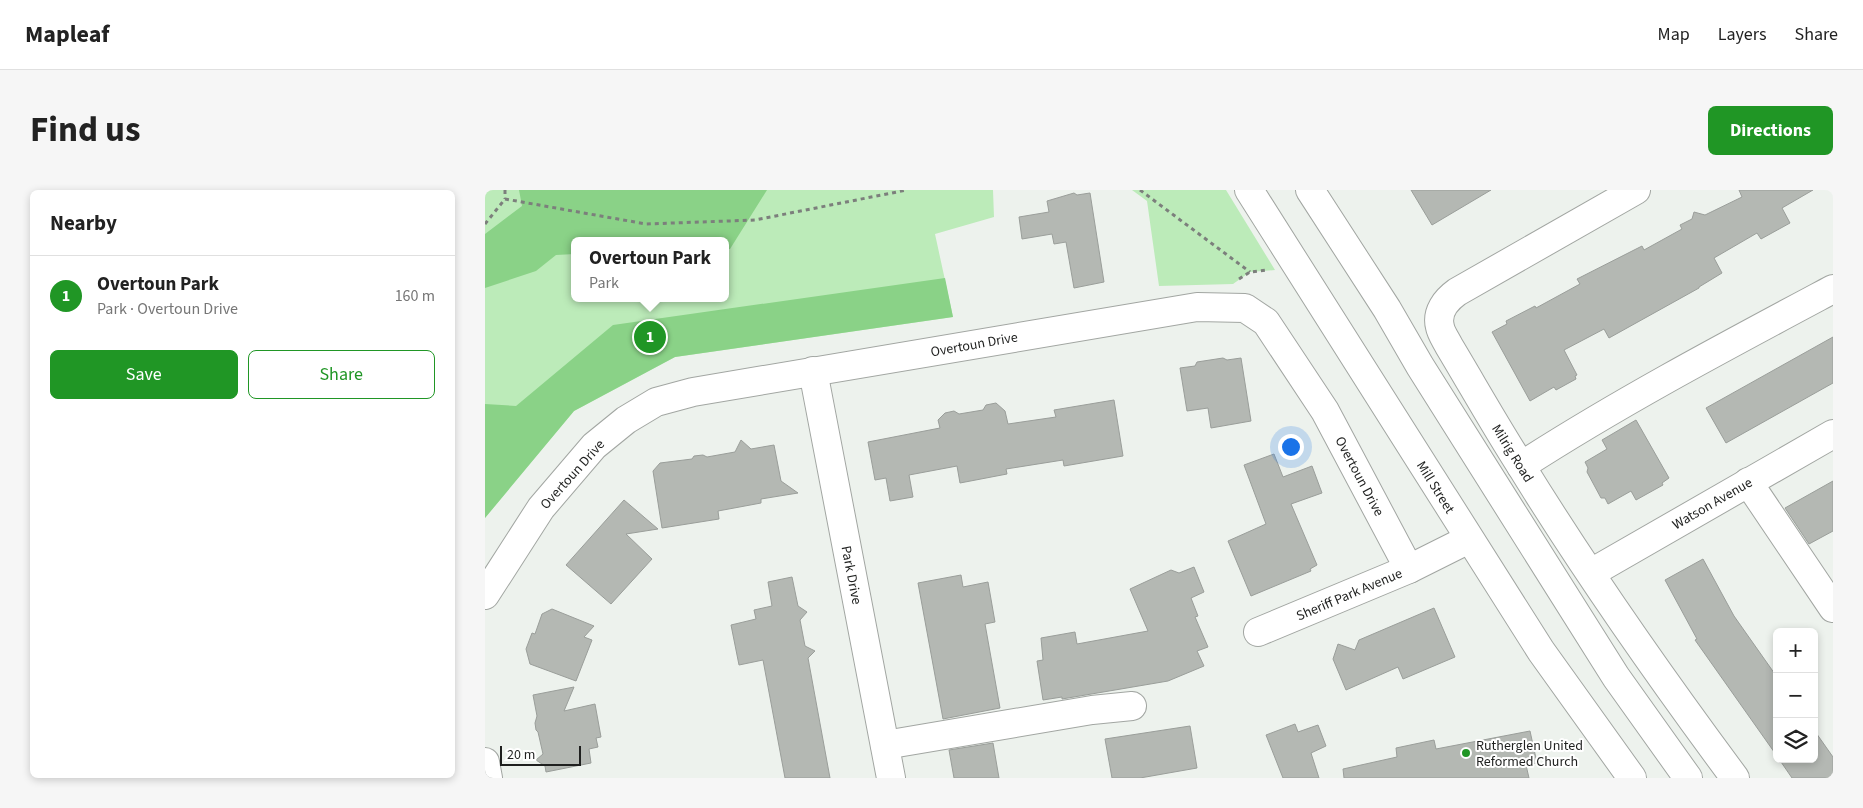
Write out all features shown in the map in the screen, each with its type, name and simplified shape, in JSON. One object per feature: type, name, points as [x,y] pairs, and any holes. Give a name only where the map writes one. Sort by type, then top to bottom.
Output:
[{"type":"street","name":"Mill Street","points":[[1249,190],[1541,651],[1632,778]]},
{"type":"street","points":[[1310,190],[1616,677],[1688,778]]},
{"type":"street","name":"Milrig Road","points":[[1636,190],[1457,292],[1446,300],[1441,311],[1439,327],[1521,466],[1591,573],[1688,715],[1735,778]]},
{"type":"street","points":[[1521,466],[1552,446],[1671,378],[1833,289]]},
{"type":"street","name":"Overtoun Drive","points":[[485,595],[541,508],[594,446],[626,420],[656,402],[693,392],[1197,307],[1245,308],[1266,322],[1325,411],[1409,569]]},
{"type":"street","name":"Park Drive","points":[[813,371],[891,778]]},
{"type":"street","name":"Watson Avenue","points":[[1591,573],[1833,434]]},
{"type":"street","points":[[1749,482],[1831,600]]},
{"type":"street","name":"Sheriff Park Avenue","points":[[1259,632],[1409,569],[1469,539]]},
{"type":"street","points":[[885,745],[1092,710],[1133,706]]},
{"type":"street","points":[[485,762],[487,778]]},
{"type":"path","points":[[485,224],[505,199],[505,190]]},
{"type":"path","points":[[505,199],[646,224],[755,220],[907,190]]},
{"type":"path","points":[[1140,190],[1250,272]]},
{"type":"path","points":[[485,214],[492,213]]},
{"type":"green space","points":[[485,190],[993,190],[994,217],[935,234],[953,317],[675,357],[574,411],[485,518]]},
{"type":"green space","points":[[519,190],[767,190],[730,249],[729,237],[571,237],[571,254],[556,255],[536,271],[485,288],[485,234],[522,206]]},
{"type":"green space","points":[[1132,190],[1226,190],[1275,270],[1250,272],[1233,284],[1159,286],[1147,201]]},
{"type":"green space","points":[[945,278],[953,317],[675,357],[574,411],[485,518],[485,404],[516,406],[613,325]]},
{"type":"building","points":[[1411,190],[1491,190],[1432,225]]},
{"type":"building","points":[[1739,190],[1813,190],[1782,208],[1790,223],[1761,239],[1757,233],[1714,258],[1722,273],[1699,288],[1609,338],[1604,329],[1564,350],[1577,375],[1575,376],[1576,379],[1556,390],[1554,387],[1530,401],[1492,332],[1507,324],[1506,321],[1535,306],[1536,308],[1580,284],[1577,279],[1642,246],[1644,250],[1682,229],[1680,225],[1692,219],[1694,212],[1705,215],[1742,197]]},
{"type":"building","points":[[1074,193],[1077,195],[1090,193],[1104,282],[1074,288],[1066,242],[1054,244],[1052,234],[1022,239],[1019,217],[1049,212],[1047,201]]},
{"type":"building","points":[[1833,337],[1833,383],[1726,443],[1706,408]]},
{"type":"building","points":[[1223,358],[1227,360],[1241,358],[1251,421],[1211,428],[1208,408],[1187,411],[1180,368],[1195,366],[1197,362]]},
{"type":"building","points":[[1114,400],[1123,456],[1064,466],[1063,460],[1006,469],[1007,474],[960,483],[957,466],[909,475],[913,497],[890,501],[886,478],[875,480],[868,442],[940,428],[938,420],[945,413],[954,411],[959,414],[983,410],[986,405],[996,403],[1005,411],[1008,424],[1056,417],[1054,410]]},
{"type":"building","points":[[1636,420],[1669,478],[1662,483],[1663,485],[1636,500],[1631,491],[1608,504],[1605,498],[1601,498],[1587,472],[1588,468],[1585,462],[1607,449],[1602,440]]},
{"type":"building","points":[[741,440],[751,449],[774,445],[781,481],[798,493],[761,499],[761,503],[718,511],[719,519],[662,528],[653,471],[660,463],[692,459],[694,456],[703,455],[707,457],[735,452]]},
{"type":"building","points":[[1274,454],[1283,477],[1312,466],[1322,493],[1291,504],[1317,565],[1310,569],[1311,571],[1251,596],[1228,541],[1266,524],[1244,465]]},
{"type":"building","points":[[1833,481],[1833,531],[1809,544],[1785,508]]},
{"type":"building","points":[[624,500],[658,529],[626,534],[652,559],[611,604],[566,565]]},
{"type":"building","points":[[1703,559],[1734,616],[1773,671],[1773,750],[1695,640],[1697,639],[1665,580]]},
{"type":"building","points":[[1194,567],[1204,592],[1191,598],[1198,616],[1195,617],[1208,647],[1197,651],[1204,666],[1168,681],[1062,699],[1062,697],[1043,700],[1037,661],[1043,660],[1041,638],[1075,632],[1077,644],[1148,631],[1130,589],[1171,570],[1179,573]]},
{"type":"building","points":[[961,575],[963,587],[988,582],[995,622],[985,624],[1000,708],[943,719],[918,583]]},
{"type":"building","points":[[792,577],[798,606],[807,612],[800,620],[805,646],[815,651],[808,658],[830,778],[785,778],[763,660],[739,665],[731,625],[756,619],[754,610],[772,606],[768,582]]},
{"type":"building","points":[[1434,608],[1455,657],[1403,679],[1398,667],[1346,690],[1333,659],[1338,644],[1355,650],[1359,640]]},
{"type":"building","points":[[552,609],[594,626],[584,637],[592,640],[576,681],[530,664],[526,649],[532,633],[535,634],[542,614]]},
{"type":"building","points":[[574,687],[564,711],[595,704],[601,737],[596,738],[598,747],[589,749],[591,763],[546,772],[545,766],[536,760],[543,754],[536,730],[537,716],[533,695]]},
{"type":"building","points":[[1295,724],[1298,732],[1318,725],[1326,746],[1311,753],[1319,778],[1283,778],[1266,735]]},
{"type":"building","points":[[1190,726],[1197,768],[1140,778],[1112,778],[1105,739]]},
{"type":"building","name":"Rutherglen United Reformed Church","points":[[1530,731],[1537,763],[1526,765],[1529,778],[1344,778],[1343,769],[1397,757],[1396,748],[1434,740],[1436,749]]},
{"type":"building","points":[[1818,736],[1833,757],[1833,778],[1792,778],[1782,763],[1818,763]]},
{"type":"building","points":[[993,743],[999,778],[954,778],[949,750]]},
{"type":"place","name":"Overtoun Park","points":[[650,337]]},
{"type":"place","name":"Rutherglen United Reformed Church","points":[[1466,753]]}]
